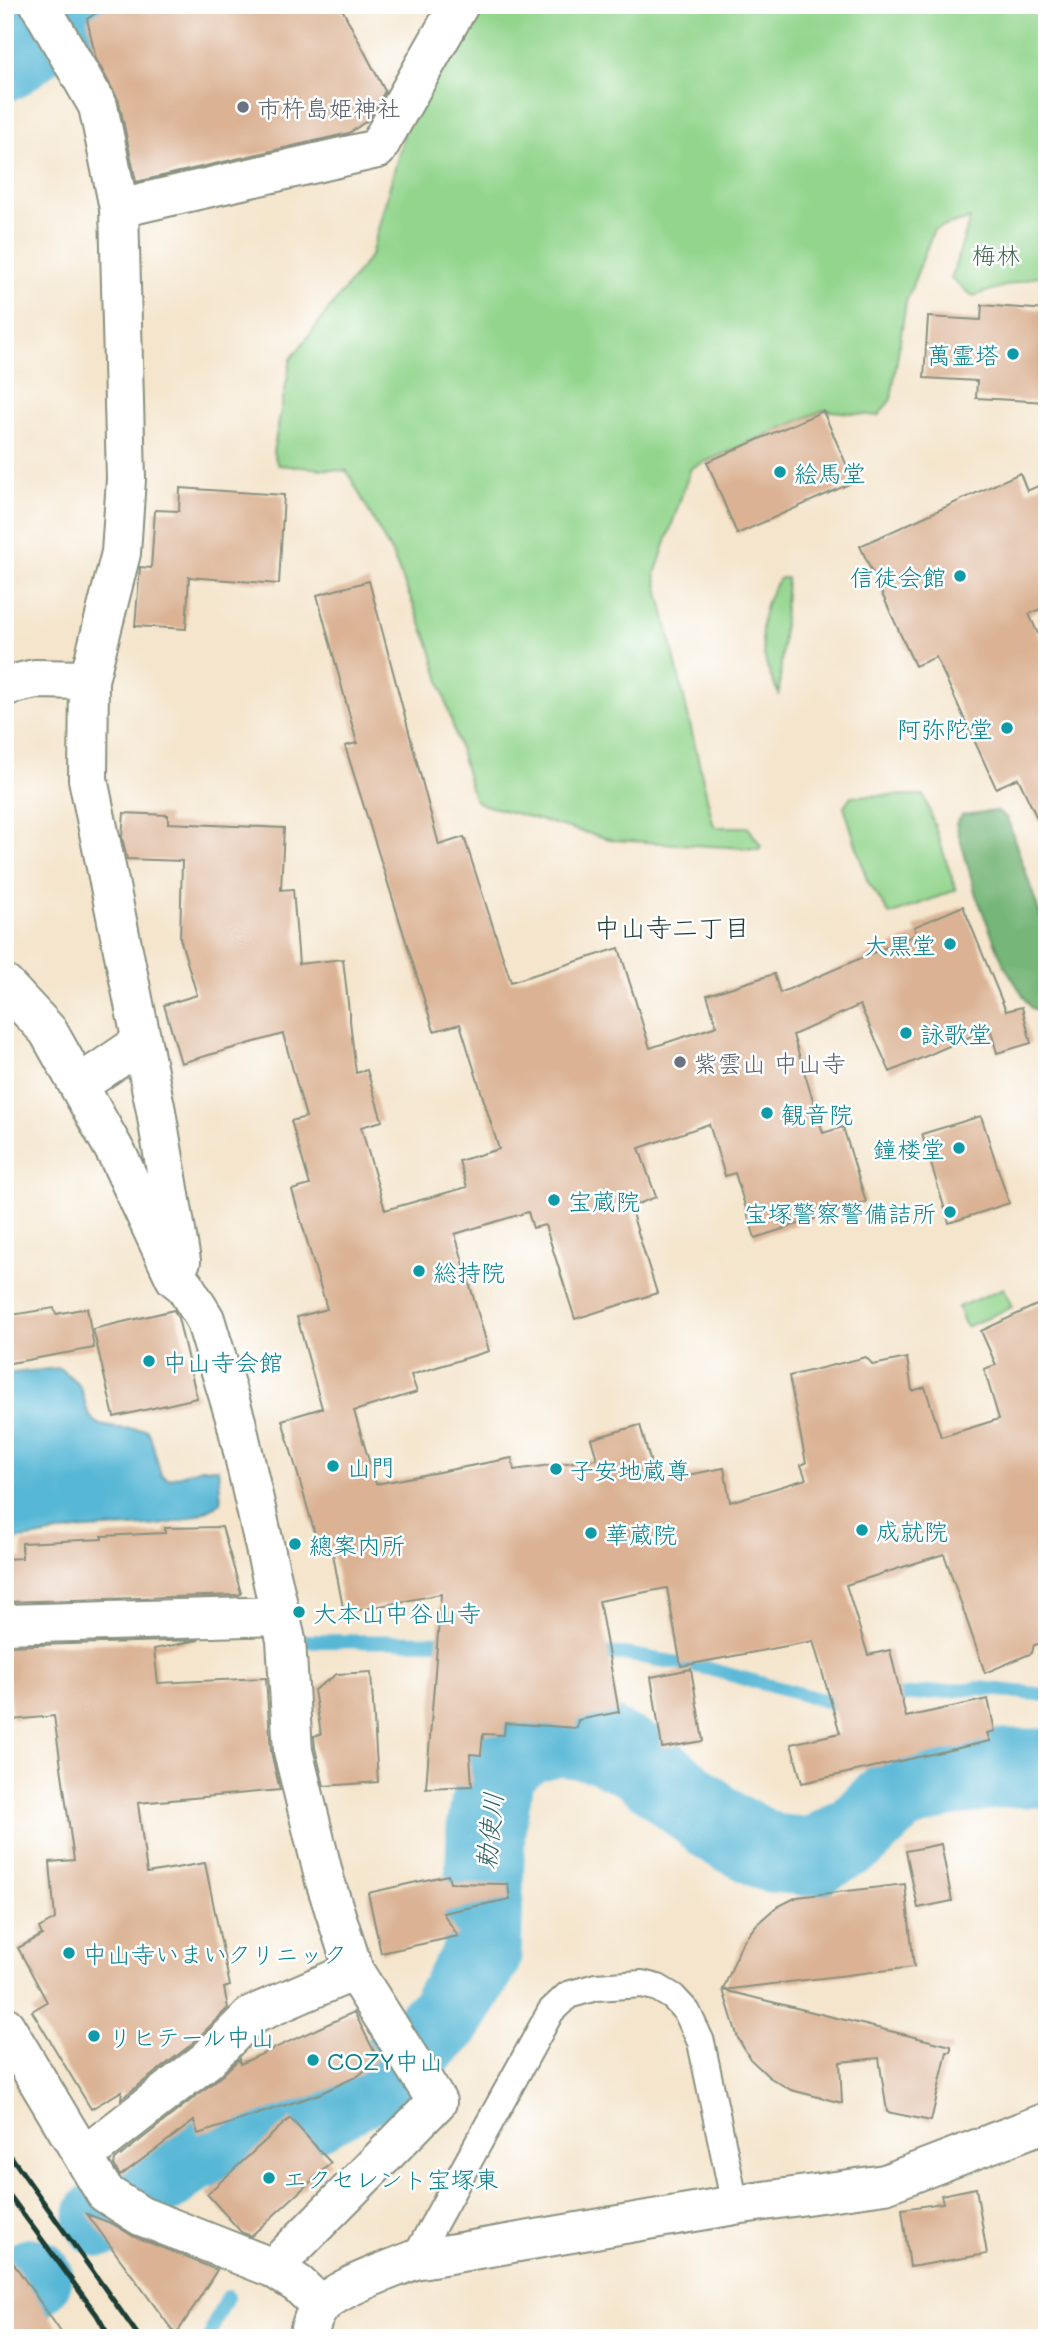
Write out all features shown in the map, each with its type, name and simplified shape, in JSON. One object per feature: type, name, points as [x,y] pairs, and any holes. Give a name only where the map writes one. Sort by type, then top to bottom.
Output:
[{"type":"street","points":[[119,208],[377,149],[459,5]]},
{"type":"street","points":[[47,20],[98,106],[119,208],[126,480],[121,553],[89,680],[88,779],[156,1111],[184,1285]]},
{"type":"street","points":[[5,686],[34,680],[89,680]]},
{"type":"street","points":[[5,985],[48,1031],[119,1158],[175,1278],[184,1285],[205,1319],[236,1421],[286,1640],[293,1751],[325,1881],[354,1971],[437,2102],[273,2268]]},
{"type":"street","points":[[79,1085],[142,1042]]},
{"type":"street","points":[[5,1624],[279,1616]]},
{"type":"street","points":[[84,2156],[207,2060],[252,2015],[354,1971]]},
{"type":"street","points":[[5,2026],[105,2193],[141,2216],[273,2268],[298,2284],[314,2322],[349,2287],[414,2260],[736,2205],[885,2183],[1047,2122]]},
{"type":"lane","points":[[414,2260],[551,2011],[568,1995],[596,1987],[642,1984],[658,1988],[673,1997],[687,2012],[701,2042],[736,2205]]},
{"type":"green space","name":"梅林","points":[[476,5],[1047,5],[1047,273],[973,296],[951,279],[970,219],[934,229],[906,302],[891,399],[878,416],[823,410],[691,468],[655,574],[713,823],[716,827],[748,827],[761,846],[759,849],[613,840],[481,804],[474,799],[429,643],[393,556],[347,471],[278,465],[273,452],[291,359],[371,255],[408,120]]},
{"type":"green space","points":[[780,578],[787,578],[779,694],[767,665],[762,636],[766,606]]},
{"type":"green space","points":[[924,795],[956,890],[890,915],[867,880],[844,806],[851,796]]},
{"type":"green space","points":[[997,811],[1007,818],[1044,926],[1047,927],[1046,1013],[1031,1008],[1004,965],[976,895],[956,824],[962,815]]},
{"type":"green space","points":[[1004,1288],[1012,1307],[966,1327],[958,1307]]},
{"type":"water","points":[[59,1368],[80,1387],[89,1414],[95,1422],[111,1427],[145,1429],[150,1435],[161,1475],[169,1479],[201,1468],[218,1468],[221,1502],[205,1512],[172,1523],[85,1529],[5,1540],[5,1374]]},
{"type":"building","name":"市杵島姫神社","points":[[108,5],[340,5],[385,91],[368,120],[349,133],[136,182],[119,101],[96,59],[87,19]]},
{"type":"building","name":"萬霊塔","points":[[982,305],[1047,310],[1047,402],[976,398],[977,381],[924,378],[928,317],[981,320]]},
{"type":"building","name":"絵馬堂","points":[[823,411],[854,482],[737,534],[707,462]]},
{"type":"building","name":"信徒会館","points":[[1020,473],[1027,491],[1047,482],[1047,606],[1029,614],[1047,654],[1047,839],[1018,778],[996,788],[936,657],[915,666],[860,546]]},
{"type":"building","points":[[180,488],[284,495],[279,584],[189,577],[186,629],[135,626],[140,567],[151,568],[155,510],[179,511]]},
{"type":"building","points":[[369,581],[439,845],[464,837],[511,982],[619,948],[650,1048],[717,1026],[707,995],[774,974],[780,993],[917,934],[914,927],[963,906],[1006,1011],[1022,1007],[1031,1043],[997,1053],[990,1028],[890,1072],[860,1005],[793,1035],[823,1133],[843,1127],[866,1202],[755,1238],[735,1173],[725,1176],[709,1124],[639,1148],[656,1197],[630,1207],[657,1293],[575,1319],[545,1225],[533,1228],[528,1212],[455,1234],[489,1351],[411,1375],[417,1392],[354,1411],[376,1484],[512,1458],[514,1470],[597,1459],[591,1439],[640,1425],[656,1481],[724,1468],[730,1502],[806,1479],[801,1465],[806,1463],[789,1376],[866,1357],[873,1365],[907,1358],[912,1391],[925,1387],[941,1437],[999,1419],[984,1369],[996,1365],[981,1331],[1047,1300],[1047,1642],[1034,1645],[1032,1653],[985,1673],[944,1554],[846,1585],[868,1655],[890,1650],[906,1717],[988,1699],[995,1731],[987,1733],[990,1741],[802,1783],[791,1744],[840,1733],[813,1641],[681,1666],[667,1588],[599,1601],[619,1712],[578,1720],[577,1728],[505,1723],[504,1735],[483,1734],[481,1755],[470,1754],[472,1786],[426,1788],[441,1594],[344,1613],[332,1549],[320,1551],[282,1420],[322,1408],[297,1317],[327,1309],[292,1190],[310,1185],[291,1121],[306,1117],[283,1034],[181,1063],[164,1005],[197,995],[180,938],[182,861],[127,859],[122,837],[124,813],[168,815],[168,823],[284,828],[281,890],[293,889],[299,964],[343,959],[356,1073],[367,1070],[382,1121],[361,1127],[385,1210],[467,1187],[459,1161],[499,1149],[460,1024],[434,1031],[345,746],[357,743],[317,595]]},
{"type":"building","points":[[981,1116],[1009,1203],[949,1223],[922,1134]]},
{"type":"building","points":[[54,1308],[56,1314],[87,1308],[94,1348],[5,1364],[5,1316]]},
{"type":"building","name":"中山寺会館","points":[[174,1310],[197,1398],[114,1417],[93,1329]]},
{"type":"building","points":[[222,1527],[241,1593],[239,1595],[5,1602],[5,1559],[22,1558],[22,1543],[165,1533],[165,1528]]},
{"type":"building","points":[[199,1640],[154,1649],[158,1683],[266,1678],[271,1752],[280,1790],[138,1803],[147,1873],[205,1863],[230,1986],[224,1988],[228,2008],[192,2044],[121,2099],[122,2091],[91,2109],[32,2011],[47,2002],[18,1948],[42,1935],[39,1928],[55,1919],[50,1862],[74,1860],[54,1716],[12,1720],[5,1646]]},
{"type":"building","points":[[691,1669],[703,1741],[662,1748],[651,1677]]},
{"type":"building","points":[[371,1672],[378,1782],[324,1786],[315,1748],[314,1736],[321,1734],[314,1690],[337,1674]]},
{"type":"building","points":[[941,1844],[952,1901],[918,1908],[906,1851]]},
{"type":"building","points":[[448,1875],[450,1883],[508,1884],[510,1899],[443,1913],[458,1936],[381,1953],[368,1893]]},
{"type":"building","points":[[905,1884],[914,1967],[723,1990],[742,1943],[757,1924],[775,1908],[797,1897]]},
{"type":"building","points":[[723,1990],[951,2046],[951,2052],[947,2052],[931,2121],[887,2112],[879,2058],[840,2062],[842,2103],[791,2090],[769,2077],[750,2059],[738,2038]]},
{"type":"building","points":[[354,2012],[378,2059],[358,2076],[319,2094],[198,2134],[194,2121],[120,2176],[114,2165],[115,2160],[239,2059],[240,2064]]},
{"type":"building","name":"エクセレント宝塚東","points":[[290,2118],[331,2163],[251,2236],[241,2232],[207,2194]]},
{"type":"building","points":[[976,2188],[987,2254],[910,2267],[902,2209],[943,2203],[941,2195]]},
{"type":"building","points":[[87,2214],[217,2270],[176,2335]]},
{"type":"building","points":[[5,2251],[65,2338],[5,2338]]},
{"type":"waterway","points":[[5,62],[55,24],[87,5]]},
{"type":"waterway","points":[[304,1641],[455,1642]]},
{"type":"waterway","points":[[591,1653],[624,1654],[702,1667],[837,1704],[847,1703]]},
{"type":"waterway","points":[[885,1697],[979,1688],[1047,1695]]},
{"type":"waterway","name":"勅使川","points":[[103,2218],[191,2153],[317,2110],[388,2074],[445,2017],[482,1955],[486,1829],[496,1770],[524,1744],[560,1736],[603,1744],[640,1762],[722,1828],[771,1853],[814,1857],[857,1833],[897,1794],[941,1779],[1003,1768],[1047,1768]]},
{"type":"waterway","name":"勅使川","points":[[5,2304],[33,2277]]},
{"type":"waterway","points":[[210,2338],[227,2297]]},
{"type":"railway","points":[[5,2148],[140,2338]]},
{"type":"railway","points":[[5,2189],[97,2315],[110,2338]]},
{"type":"place","name":"市杵島姫神社","points":[[243,107]]},
{"type":"place","name":"萬霊塔","points":[[1013,354]]},
{"type":"place","name":"絵馬堂","points":[[780,472]]},
{"type":"place","name":"信徒会館","points":[[960,576]]},
{"type":"place","name":"阿弥陀堂","points":[[1007,728]]},
{"type":"place","name":"大黒堂","points":[[950,944]]},
{"type":"place","name":"詠歌堂","points":[[906,1033]]},
{"type":"place","name":"紫雲山 中山寺","points":[[680,1062]]},
{"type":"place","name":"観音院","points":[[767,1113]]},
{"type":"place","name":"鐘楼堂","points":[[959,1148]]},
{"type":"place","name":"宝蔵院","points":[[554,1200]]},
{"type":"place","name":"宝塚警察警備詰所","points":[[950,1212]]},
{"type":"place","name":"総持院","points":[[419,1271]]},
{"type":"place","name":"中山寺会館","points":[[149,1361]]},
{"type":"place","name":"山門","points":[[333,1466]]},
{"type":"place","name":"子安地蔵尊","points":[[556,1469]]},
{"type":"place","name":"成就院","points":[[862,1530]]},
{"type":"place","name":"華蔵院","points":[[591,1533]]},
{"type":"place","name":"總案内所","points":[[295,1544]]},
{"type":"place","name":"大本山中谷山寺","points":[[299,1612]]},
{"type":"place","name":"中山寺いまいクリニック","points":[[69,1953]]},
{"type":"place","name":"リヒテール中山","points":[[94,2036]]},
{"type":"place","name":"COZY中山","points":[[313,2060]]},
{"type":"place","name":"エクセレント宝塚東","points":[[269,2178]]},
{"type":"district","name":"中山寺二丁目","points":[[672,927]]}]
